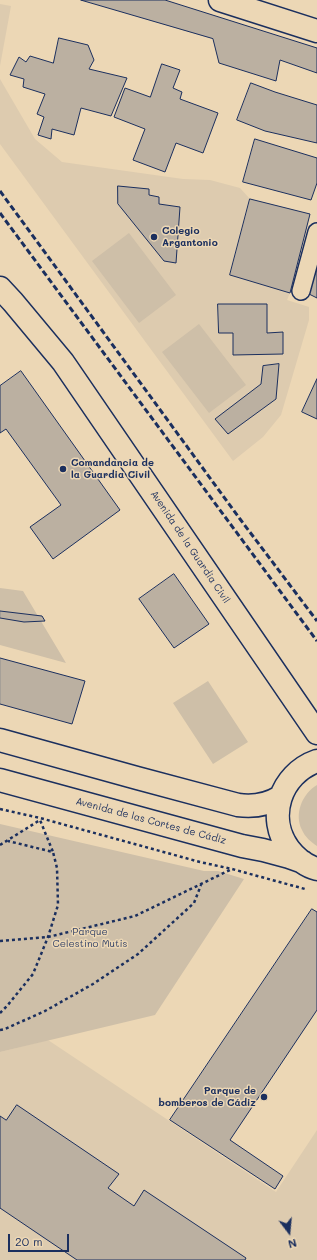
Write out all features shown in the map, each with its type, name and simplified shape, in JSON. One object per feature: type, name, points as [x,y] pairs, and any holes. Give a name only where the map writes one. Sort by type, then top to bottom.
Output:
[{"type":"main road","points":[[220,0],[317,31]]},
{"type":"main road","name":"Avenida de la Guardia Civil","points":[[0,288],[14,302],[63,362],[317,733]]},
{"type":"main road","points":[[0,740],[238,805],[250,806],[266,804],[280,798]]},
{"type":"main road","points":[[310,865],[293,854],[286,845],[278,822],[278,809],[284,788],[295,774],[317,760]]},
{"type":"main road","name":"Avenida de las Cortes de Cádiz","points":[[0,780],[242,846],[289,857],[310,865]]},
{"type":"street","points":[[301,292],[317,232]]},
{"type":"path","points":[[0,809],[40,818],[200,862],[310,890]]},
{"type":"path","points":[[0,845],[40,820],[53,852],[57,868],[58,904],[48,937],[33,974],[0,1013]]},
{"type":"path","points":[[8,840],[53,852]]},
{"type":"path","points":[[0,941],[48,937],[134,916],[232,869],[242,846]]},
{"type":"path","points":[[0,1030],[45,1011],[93,984],[138,954],[194,903],[201,884]]},
{"type":"shaded area","points":[[0,4],[11,6],[0,66]]},
{"type":"shaded area","name":"Colegio Argantonio","points":[[0,79],[35,139],[62,162],[183,179],[210,180],[240,188],[250,199],[230,275],[290,293],[287,300],[309,307],[309,320],[281,415],[263,437],[233,461],[0,144]]},
{"type":"shaded area","points":[[48,1040],[276,1192],[317,1130],[317,1260],[0,1260],[0,1052]]},
{"type":"green space","points":[[129,233],[176,295],[139,323],[92,261]]},
{"type":"green space","points":[[199,324],[246,385],[209,413],[162,352]]},
{"type":"green space","points":[[0,588],[23,591],[66,663],[0,645]]},
{"type":"green space","points":[[208,681],[248,742],[213,764],[173,703]]},
{"type":"green space","points":[[317,785],[317,846],[303,833],[300,824],[299,811],[307,794]]},
{"type":"green space","name":"Parque Celestino Mutis","points":[[0,824],[204,871],[218,871],[244,879],[155,1015],[0,1052]]},
{"type":"building","points":[[81,0],[165,0],[317,48],[317,73],[280,60],[276,81],[219,63],[213,39]]},
{"type":"building","points":[[59,38],[88,45],[94,60],[89,69],[127,78],[111,116],[81,108],[74,135],[52,129],[51,139],[38,135],[44,117],[37,114],[45,94],[23,87],[24,79],[10,75],[19,57],[26,62],[30,56],[53,63]]},
{"type":"building","points":[[162,64],[180,70],[173,88],[182,92],[180,99],[218,113],[203,153],[176,143],[165,172],[133,160],[145,129],[114,117],[125,88],[150,97]]},
{"type":"building","points":[[251,83],[317,105],[317,143],[265,131],[237,120]]},
{"type":"building","points":[[255,139],[317,158],[317,183],[311,200],[243,182]]},
{"type":"building","points":[[118,186],[149,189],[149,195],[159,197],[159,204],[180,207],[176,263],[164,261],[118,204]]},
{"type":"building","points":[[250,199],[310,214],[290,293],[230,275]]},
{"type":"building","points":[[317,268],[317,298],[309,294]]},
{"type":"building","points":[[218,304],[267,304],[267,333],[283,332],[283,354],[233,355],[233,333],[219,333]]},
{"type":"building","points":[[279,364],[276,399],[228,434],[215,419],[261,384],[263,366]]},
{"type":"building","name":"Comandancia de la Guardia Civil","points":[[21,371],[120,510],[53,559],[30,527],[61,505],[6,429],[0,433],[0,386]]},
{"type":"building","points":[[317,379],[317,419],[302,412]]},
{"type":"building","points":[[174,574],[209,624],[174,648],[139,599]]},
{"type":"building","points":[[0,611],[42,616],[45,621],[24,622],[0,618]]},
{"type":"building","points":[[0,658],[85,681],[72,724],[0,704]]},
{"type":"building","points":[[312,909],[317,912],[317,1010],[230,1140],[283,1176],[275,1189],[170,1120]]},
{"type":"building","points":[[17,1105],[119,1174],[108,1188],[134,1206],[144,1190],[246,1258],[245,1260],[77,1260],[0,1208],[0,1116],[6,1120]]},
{"type":"railway","points":[[0,191],[240,519],[317,621]]},
{"type":"railway","points":[[0,213],[317,641]]},
{"type":"place","name":"Colegio Argantonio","points":[[154,237]]},
{"type":"place","name":"Comandancia de la Guardia Civil","points":[[63,469]]},
{"type":"place","name":"Parque de bomberos de Cádiz","points":[[264,1097]]}]
